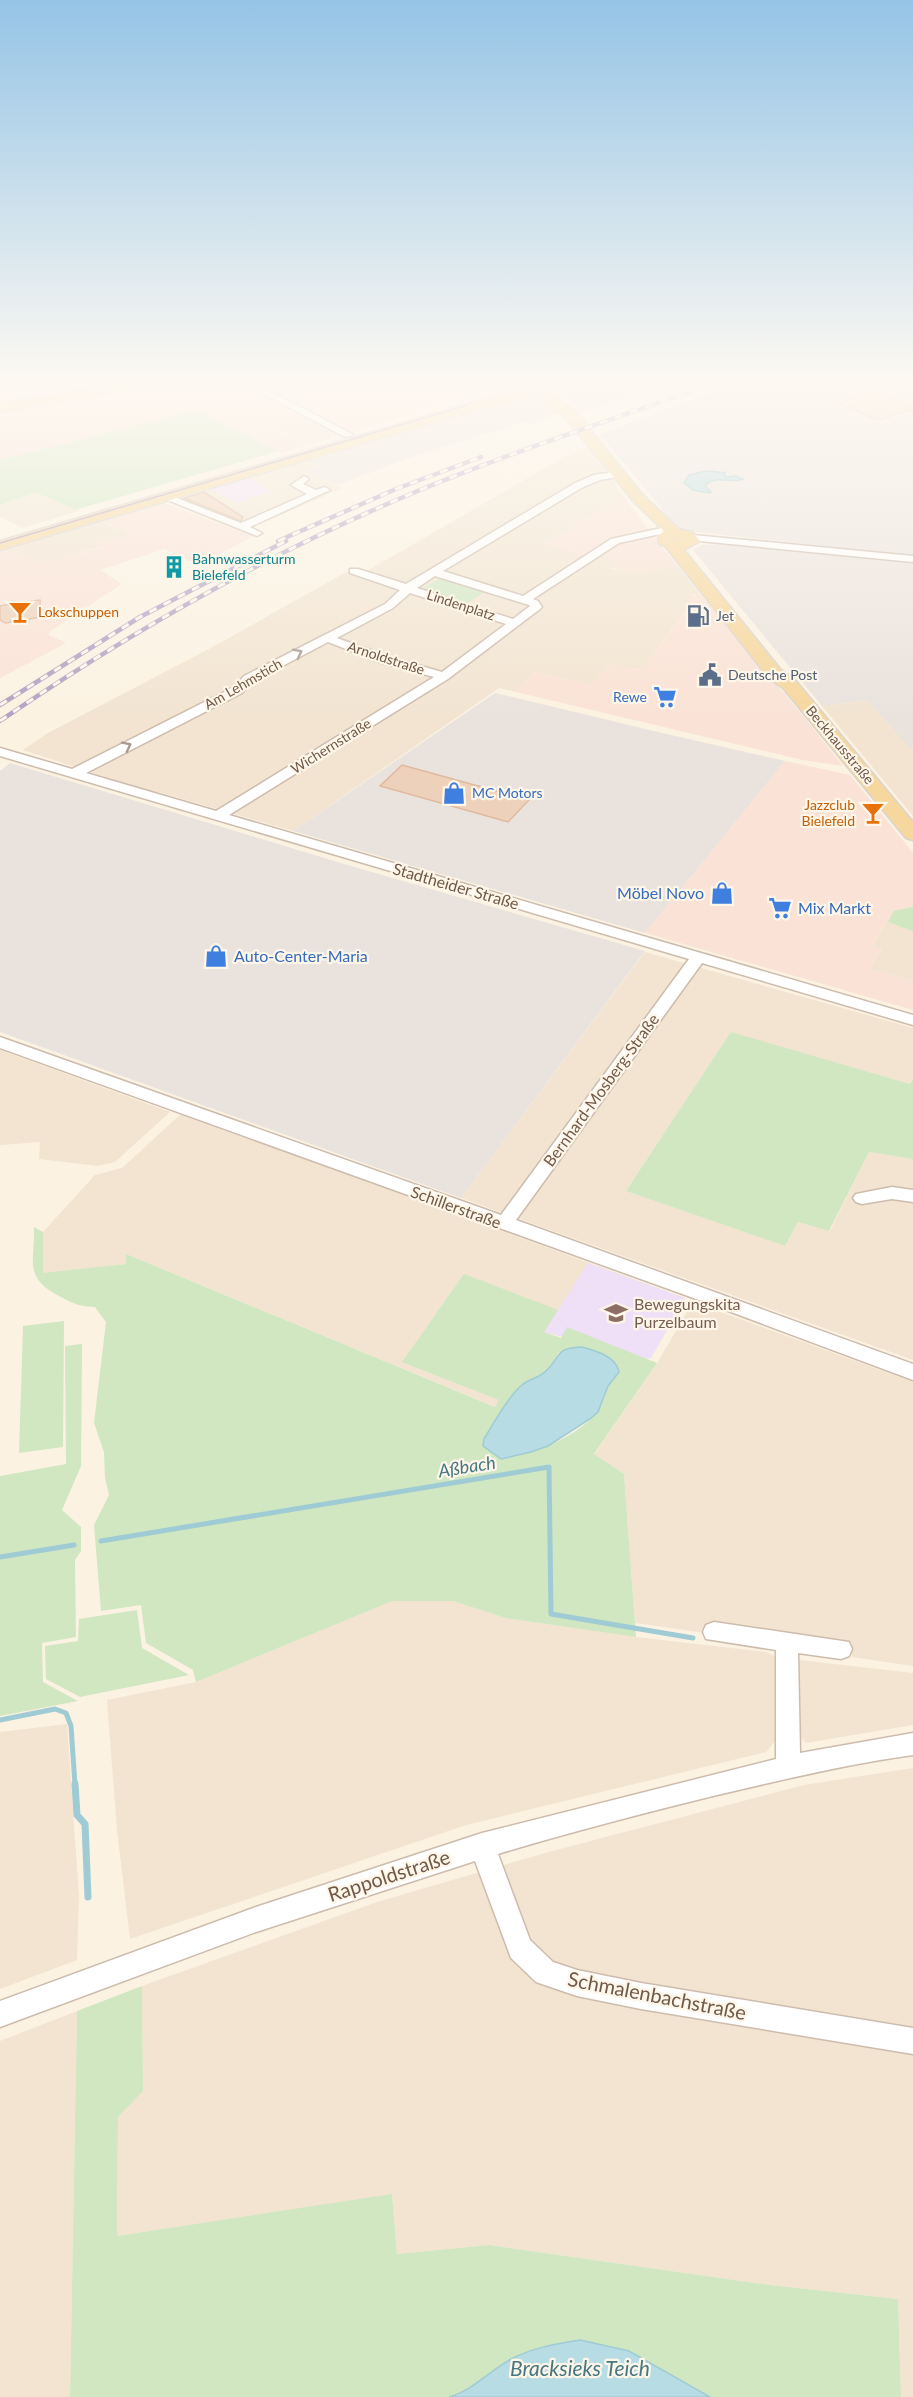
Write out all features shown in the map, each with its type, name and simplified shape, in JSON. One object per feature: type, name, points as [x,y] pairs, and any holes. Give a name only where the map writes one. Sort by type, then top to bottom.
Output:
[{"type":"main road","points":[[0,538],[153,493]]},
{"type":"main road","points":[[0,546],[179,493]]},
{"type":"main road","name":"Beckhausstraße","points":[[634,493],[642,507],[675,538],[775,674],[789,684],[913,834]]},
{"type":"street","points":[[240,527],[318,493]]},
{"type":"street","name":"Am Lehmstich","points":[[75,773],[238,690],[248,679],[389,606],[407,589],[566,493]]},
{"type":"street","points":[[165,497],[257,533]]},
{"type":"street","points":[[524,600],[615,541],[639,534],[741,541],[913,559]]},
{"type":"street","points":[[354,571],[407,589]]},
{"type":"street","name":"Lindenplatz","points":[[434,572],[524,600]]},
{"type":"street","name":"Lindenplatz","points":[[407,589],[514,622]]},
{"type":"street","name":"Wichernstraße","points":[[217,816],[444,676],[536,607],[534,603],[524,600]]},
{"type":"street","name":"Arnoldstraße","points":[[327,638],[386,660],[444,676]]},
{"type":"street","name":"Stadtheider Straße","points":[[0,752],[913,1020]]},
{"type":"street","name":"Bernhard-Mosberg-Straße","points":[[504,1224],[698,957]]},
{"type":"street","name":"Schillerstraße","points":[[0,1042],[695,1291],[913,1372]]},
{"type":"street","points":[[862,1198],[892,1193],[913,1196]]},
{"type":"street","points":[[714,1632],[841,1649]]},
{"type":"street","points":[[787,1642],[788,1768]]},
{"type":"street","name":"Rappoldstraße","points":[[0,2014],[146,1959],[482,1845],[626,1806],[788,1768],[913,1744]]},
{"type":"street","name":"Schmalenbachstraße","points":[[482,1845],[520,1949],[545,1973],[577,1983],[641,1996],[913,2041]]},
{"type":"shaded area","points":[[39,493],[78,511],[23,528],[0,517],[0,505]]},
{"type":"shaded area","points":[[191,493],[332,493],[255,526],[177,497]]},
{"type":"shaded area","points":[[218,493],[265,493],[237,503]]},
{"type":"shaded area","points":[[502,493],[622,493],[624,496],[545,543],[585,556],[591,551],[620,560],[609,568],[628,573],[678,566],[699,593],[692,595],[691,604],[641,670],[610,664],[590,685],[535,672],[516,692],[499,688],[293,831],[159,792],[151,792],[23,750],[48,733],[209,649],[348,571],[360,575]]},
{"type":"shaded area","points":[[649,493],[913,493],[913,556],[679,530],[661,512],[664,511]]},
{"type":"shaded area","points":[[624,496],[648,529],[618,536],[585,556],[544,544]]},
{"type":"shaded area","points":[[161,502],[253,536],[199,565],[164,549],[100,570],[122,584],[49,632],[49,635],[66,643],[0,678],[0,550],[45,564],[103,546],[97,541],[108,538],[113,540],[128,534],[98,520]]},
{"type":"shaded area","points":[[98,520],[128,534],[113,540],[108,538],[98,541],[104,545],[45,564],[0,550]]},
{"type":"shaded area","points":[[652,535],[678,566],[628,573],[609,567],[619,560],[602,554],[625,541]]},
{"type":"shaded area","points":[[719,544],[913,563],[913,747],[910,748],[867,700],[822,706],[693,550],[702,545]]},
{"type":"shaded area","points":[[699,593],[843,766],[803,760],[516,692],[535,672],[590,685],[610,664],[641,670],[691,605],[688,599]]},
{"type":"shaded area","points":[[495,693],[785,761],[645,933],[293,831]]},
{"type":"shaded area","points":[[867,700],[910,747],[913,747],[913,816],[822,706]]},
{"type":"shaded area","points":[[785,761],[850,775],[913,853],[913,903],[911,906],[893,910],[872,945],[882,949],[870,969],[913,981],[913,1010],[645,933]]},
{"type":"shaded area","points":[[10,763],[351,866],[645,951],[461,1198],[0,1032],[0,771]]},
{"type":"shaded area","points":[[913,903],[913,981],[870,969],[882,949],[872,946],[893,910],[911,906]]},
{"type":"shaded area","points":[[645,952],[913,1028],[913,1079],[910,1084],[731,1033],[626,1191],[785,1246],[798,1222],[830,1231],[869,1152],[913,1159],[913,1360],[461,1198]]},
{"type":"shaded area","points":[[0,1050],[170,1112],[115,1162],[98,1166],[39,1159],[40,1142],[0,1145]]},
{"type":"shaded area","points":[[181,1114],[685,1298],[651,1358],[544,1332],[496,1407],[126,1254],[126,1264],[43,1274],[43,1232],[95,1175],[122,1168]]},
{"type":"shaded area","name":"Bewegungskita Purzelbaum","points":[[588,1263],[685,1298],[651,1358],[644,1359],[544,1332]]},
{"type":"shaded area","points":[[693,1302],[913,1382],[913,1666],[852,1657],[852,1643],[731,1626],[720,1635],[635,1623],[624,1474],[594,1455],[657,1363]]},
{"type":"shaded area","points":[[391,1601],[453,1601],[505,1618],[636,1637],[766,1652],[777,1657],[776,1740],[766,1752],[466,1825],[130,1939],[117,1830],[107,1700],[196,1682]]},
{"type":"shaded area","points":[[800,1660],[913,1673],[913,1725],[806,1743],[798,1735],[795,1664]]},
{"type":"shaded area","points":[[67,1724],[79,1896],[77,1960],[0,1989],[0,1732]]},
{"type":"shaded area","points":[[913,1768],[913,2397],[901,2397],[898,2299],[770,2285],[489,2245],[397,2254],[392,2195],[117,2236],[118,2117],[143,2091],[142,1986],[377,1902],[545,1853],[804,1785]]},
{"type":"shaded area","points":[[77,2011],[70,2397],[0,2397],[0,2041]]},
{"type":"green space","points":[[0,493],[35,493],[0,505]]},
{"type":"green space","points":[[39,493],[134,493],[75,510]]},
{"type":"green space","points":[[440,578],[485,592],[467,603],[422,589]]},
{"type":"green space","points":[[913,907],[913,931],[888,922],[894,911]]},
{"type":"green space","points":[[731,1032],[910,1084],[913,1079],[913,1159],[869,1152],[829,1231],[798,1222],[785,1246],[626,1191]]},
{"type":"green space","points":[[34,1227],[43,1232],[43,1273],[126,1264],[126,1254],[495,1407],[499,1400],[402,1362],[464,1274],[558,1310],[544,1332],[561,1338],[567,1327],[657,1363],[594,1454],[624,1474],[636,1637],[505,1618],[453,1601],[392,1601],[196,1682],[193,1670],[146,1643],[141,1605],[101,1611],[94,1525],[109,1495],[105,1478],[104,1452],[94,1423],[106,1322],[95,1307],[72,1303],[40,1282],[33,1268]],"holes":[[[559,1352],[608,1386],[599,1409],[578,1429],[539,1449],[501,1459],[501,1413],[522,1384],[538,1378],[549,1369]]]},
{"type":"green space","points":[[64,1321],[63,1447],[19,1453],[23,1326]]},
{"type":"green space","points":[[82,1344],[81,1466],[62,1510],[81,1527],[81,1551],[75,1560],[76,1637],[42,1643],[43,1682],[78,1701],[0,1716],[0,1476],[66,1464],[65,1346]]},
{"type":"green space","points":[[137,1610],[142,1648],[189,1675],[80,1697],[46,1679],[45,1646],[78,1641],[79,1619]]},
{"type":"green space","points":[[142,1986],[143,2091],[118,2117],[117,2236],[392,2194],[397,2254],[489,2245],[770,2285],[898,2299],[901,2397],[70,2397],[77,2011]]},
{"type":"water","points":[[582,1347],[610,1358],[619,1372],[608,1386],[598,1412],[548,1446],[531,1452],[501,1459],[483,1446],[484,1439],[517,1390],[543,1373],[563,1351]]},
{"type":"water","name":"Bracksieks Teich","points":[[580,2340],[629,2351],[710,2397],[449,2397],[466,2390],[521,2354],[546,2346]]},
{"type":"building","points":[[205,493],[243,517],[241,521],[184,498]]},
{"type":"building","name":"Lokschuppen","points":[[40,600],[41,617],[5,623],[0,620],[0,606],[12,601],[16,603]]},
{"type":"building","name":"MC Motors","points":[[402,765],[529,800],[508,822],[380,786]]},
{"type":"waterway","name":"Aßbach","points":[[101,1541],[549,1467],[551,1614],[693,1638]]},
{"type":"waterway","name":"Aßbach","points":[[0,1557],[74,1545]]},
{"type":"waterway","points":[[0,1720],[55,1709],[66,1713],[71,1726],[75,1785]]},
{"type":"waterway","points":[[75,1784],[77,1815],[85,1824],[88,1897]]},
{"type":"tram line","points":[[0,543],[170,493]]},
{"type":"railway","points":[[278,541],[387,493]]},
{"type":"railway","points":[[0,721],[99,656],[200,596],[305,542],[413,493]]},
{"type":"railway","points":[[0,705],[140,617],[286,541]]},
{"type":"place","name":"Bahnwasserturm Bielefeld","points":[[174,567]]},
{"type":"place","name":"Lokschuppen","points":[[20,612]]},
{"type":"place","name":"Jet","points":[[698,616]]},
{"type":"place","name":"Deutsche Post","points":[[710,675]]},
{"type":"place","name":"Rewe","points":[[665,697]]},
{"type":"place","name":"MC Motors","points":[[454,793]]},
{"type":"place","name":"Jazzclub Bielefeld","points":[[873,813]]},
{"type":"place","name":"Möbel Novo","points":[[722,893]]},
{"type":"place","name":"Mix Markt","points":[[780,908]]},
{"type":"place","name":"Auto-Center-Maria","points":[[216,956]]},
{"type":"place","name":"Bewegungskita Purzelbaum","points":[[616,1313]]}]
